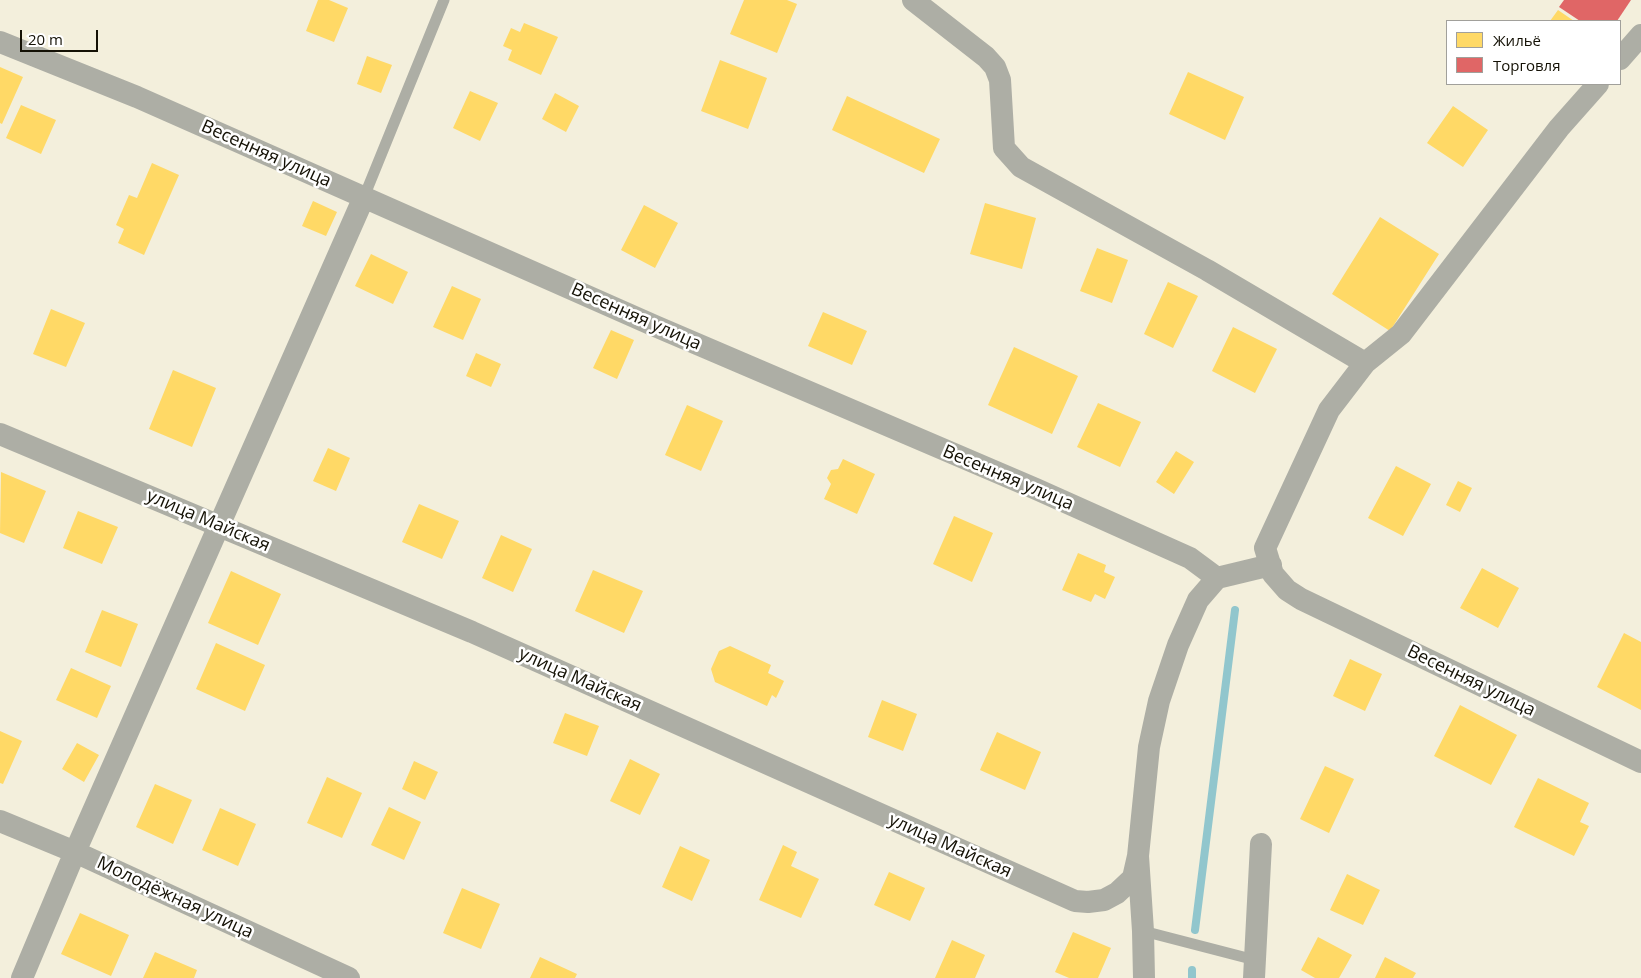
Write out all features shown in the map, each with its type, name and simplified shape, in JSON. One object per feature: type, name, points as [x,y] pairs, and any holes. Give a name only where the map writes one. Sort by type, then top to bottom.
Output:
[{"type":"street","points":[[913,0],[986,56],[995,67],[1000,80],[1004,148],[1021,167],[1208,270],[1365,363]]},
{"type":"street","points":[[1621,58],[1641,35]]},
{"type":"street","name":"Весенняя улица","points":[[0,42],[136,97],[655,326],[1190,558],[1217,578]]},
{"type":"street","points":[[1144,978],[1138,856],[1149,747],[1159,701],[1178,646],[1198,600],[1217,578],[1271,564],[1265,548],[1329,410],[1365,363],[1401,334],[1559,128],[1597,85]]},
{"type":"street","points":[[22,978],[75,852],[364,197]]},
{"type":"street","name":"улица Майская","points":[[0,434],[472,632],[1075,901],[1104,900],[1117,893],[1133,878],[1138,856]]},
{"type":"street","name":"Весенняя улица","points":[[1271,564],[1273,574],[1282,585],[1301,599],[1641,762]]},
{"type":"street","name":"Молодёжная улица","points":[[0,821],[75,852],[349,978]]},
{"type":"street","points":[[1255,969],[1261,844]]},
{"type":"lane","points":[[364,197],[444,0]]},
{"type":"lane","points":[[1143,931],[1255,969]]},
{"type":"building: Жильё","points":[[318,0],[329,0],[348,8],[334,42],[306,31]]},
{"type":"building: Жильё","points":[[744,0],[787,0],[797,4],[777,53],[730,34]]},
{"type":"building: Жильё","points":[[1558,10],[1573,20],[1551,20]]},
{"type":"building: Жильё","points":[[524,23],[558,37],[541,75],[508,60],[512,50],[503,46],[511,28],[520,32]]},
{"type":"building: Жильё","points":[[367,56],[392,65],[381,93],[357,84]]},
{"type":"building: Жильё","points":[[720,60],[767,78],[748,129],[701,111]]},
{"type":"building: Жильё","points":[[0,67],[23,77],[2,124],[0,123]]},
{"type":"building: Жильё","points":[[1188,72],[1244,97],[1225,140],[1169,114]]},
{"type":"building: Жильё","points":[[470,91],[498,103],[480,141],[453,128]]},
{"type":"building: Жильё","points":[[555,93],[579,106],[566,132],[542,119]]},
{"type":"building: Жильё","points":[[847,96],[940,139],[924,173],[832,130]]},
{"type":"building: Жильё","points":[[21,105],[56,120],[41,154],[6,138]]},
{"type":"building: Жильё","points":[[1453,106],[1488,130],[1463,167],[1427,143]]},
{"type":"building: Жильё","points":[[152,163],[179,175],[144,255],[118,243],[124,229],[116,225],[129,195],[137,198]]},
{"type":"building: Жильё","points":[[313,201],[337,212],[326,236],[302,226]]},
{"type":"building: Жильё","points":[[985,203],[1036,218],[1022,269],[970,254]]},
{"type":"building: Жильё","points":[[644,205],[678,223],[655,268],[621,250]]},
{"type":"building: Жильё","points":[[1380,217],[1439,254],[1390,331],[1332,294]]},
{"type":"building: Жильё","points":[[1097,248],[1128,260],[1112,303],[1080,291]]},
{"type":"building: Жильё","points":[[371,254],[408,272],[393,304],[355,286]]},
{"type":"building: Жильё","points":[[1168,282],[1198,296],[1173,348],[1144,334]]},
{"type":"building: Жильё","points":[[452,286],[481,299],[463,340],[433,327]]},
{"type":"building: Жильё","points":[[51,309],[85,323],[66,367],[33,354]]},
{"type":"building: Жильё","points":[[823,312],[867,331],[852,365],[808,346]]},
{"type":"building: Жильё","points":[[1233,327],[1277,349],[1255,393],[1212,371]]},
{"type":"building: Жильё","points":[[611,330],[634,340],[617,379],[593,368]]},
{"type":"building: Жильё","points":[[1014,347],[1078,376],[1052,434],[988,405]]},
{"type":"building: Жильё","points":[[476,353],[501,364],[491,387],[466,376]]},
{"type":"building: Жильё","points":[[173,370],[216,388],[192,447],[149,429]]},
{"type":"building: Жильё","points":[[1098,403],[1141,422],[1120,467],[1077,447]]},
{"type":"building: Жильё","points":[[687,405],[723,421],[701,471],[665,455]]},
{"type":"building: Жильё","points":[[328,448],[350,458],[336,491],[313,481]]},
{"type":"building: Жильё","points":[[1176,451],[1194,462],[1174,494],[1156,482]]},
{"type":"building: Жильё","points":[[843,459],[875,474],[857,514],[824,499],[831,484],[827,478],[831,470],[838,469]]},
{"type":"building: Жильё","points":[[1396,466],[1431,484],[1403,536],[1368,518]]},
{"type":"building: Жильё","points":[[1,472],[46,491],[24,543],[0,533]]},
{"type":"building: Жильё","points":[[1458,481],[1472,488],[1460,512],[1446,505]]},
{"type":"building: Жильё","points":[[419,504],[459,521],[442,559],[402,542]]},
{"type":"building: Жильё","points":[[78,511],[118,527],[102,564],[63,548]]},
{"type":"building: Жильё","points":[[954,516],[993,533],[972,582],[933,564]]},
{"type":"building: Жильё","points":[[501,535],[532,549],[513,592],[482,578]]},
{"type":"building: Жильё","points":[[1078,553],[1106,565],[1104,572],[1115,577],[1105,599],[1095,594],[1091,602],[1062,590]]},
{"type":"building: Жильё","points":[[1482,568],[1519,588],[1498,628],[1460,608]]},
{"type":"building: Жильё","points":[[593,570],[643,591],[624,633],[575,611]]},
{"type":"building: Жильё","points":[[231,571],[281,594],[258,645],[208,623]]},
{"type":"building: Жильё","points":[[102,610],[138,624],[121,667],[85,652]]},
{"type":"building: Жильё","points":[[1624,633],[1641,642],[1641,710],[1597,687]]},
{"type":"building: Жильё","points":[[216,643],[265,665],[245,711],[196,689]]},
{"type":"building: Жильё","points":[[730,646],[771,665],[768,673],[784,681],[776,698],[772,695],[767,706],[715,682],[711,669],[719,651]]},
{"type":"building: Жильё","points":[[1350,659],[1382,674],[1365,711],[1333,696]]},
{"type":"building: Жильё","points":[[71,668],[111,686],[97,718],[56,700]]},
{"type":"building: Жильё","points":[[882,700],[917,714],[903,751],[868,737]]},
{"type":"building: Жильё","points":[[1460,705],[1517,735],[1491,785],[1434,756]]},
{"type":"building: Жильё","points":[[565,713],[599,726],[587,756],[553,743]]},
{"type":"building: Жильё","points":[[0,731],[22,741],[3,784],[0,783]]},
{"type":"building: Жильё","points":[[997,732],[1041,752],[1025,790],[980,770]]},
{"type":"building: Жильё","points":[[77,743],[99,755],[84,782],[62,769]]},
{"type":"building: Жильё","points":[[630,759],[660,774],[640,815],[610,801]]},
{"type":"building: Жильё","points":[[414,761],[438,772],[425,800],[402,789]]},
{"type":"building: Жильё","points":[[1325,766],[1354,779],[1329,833],[1300,819]]},
{"type":"building: Жильё","points":[[327,777],[362,793],[342,838],[307,823]]},
{"type":"building: Жильё","points":[[1538,778],[1589,803],[1580,822],[1589,826],[1574,856],[1514,827]]},
{"type":"building: Жильё","points":[[155,784],[192,800],[173,844],[136,827]]},
{"type":"building: Жильё","points":[[389,807],[421,822],[404,860],[371,845]]},
{"type":"building: Жильё","points":[[220,808],[256,824],[238,866],[202,850]]},
{"type":"building: Жильё","points":[[783,845],[797,852],[791,866],[819,879],[801,918],[759,900]]},
{"type":"building: Жильё","points":[[680,846],[710,860],[692,901],[662,887]]},
{"type":"building: Жильё","points":[[889,872],[925,888],[910,921],[874,905]]},
{"type":"building: Жильё","points":[[1347,874],[1380,890],[1363,925],[1330,910]]},
{"type":"building: Жильё","points":[[462,888],[500,904],[481,949],[443,933]]},
{"type":"building: Жильё","points":[[80,913],[129,935],[111,976],[61,954]]},
{"type":"building: Жильё","points":[[1073,932],[1111,948],[1098,978],[1069,978],[1055,972]]},
{"type":"building: Жильё","points":[[1318,937],[1352,955],[1339,978],[1315,978],[1301,970]]},
{"type":"building: Жильё","points":[[952,940],[985,955],[975,978],[935,978]]},
{"type":"building: Жильё","points":[[155,952],[197,970],[194,978],[143,978]]},
{"type":"building: Жильё","points":[[540,957],[577,974],[575,978],[530,978]]},
{"type":"building: Жильё","points":[[1385,957],[1416,973],[1413,978],[1375,978]]},
{"type":"building: Торговля","points":[[1564,0],[1631,0],[1618,20],[1578,20],[1559,7]]},
{"type":"waterway","points":[[1195,930],[1235,610]]},
{"type":"waterway","points":[[1192,970],[1192,978]]}]
